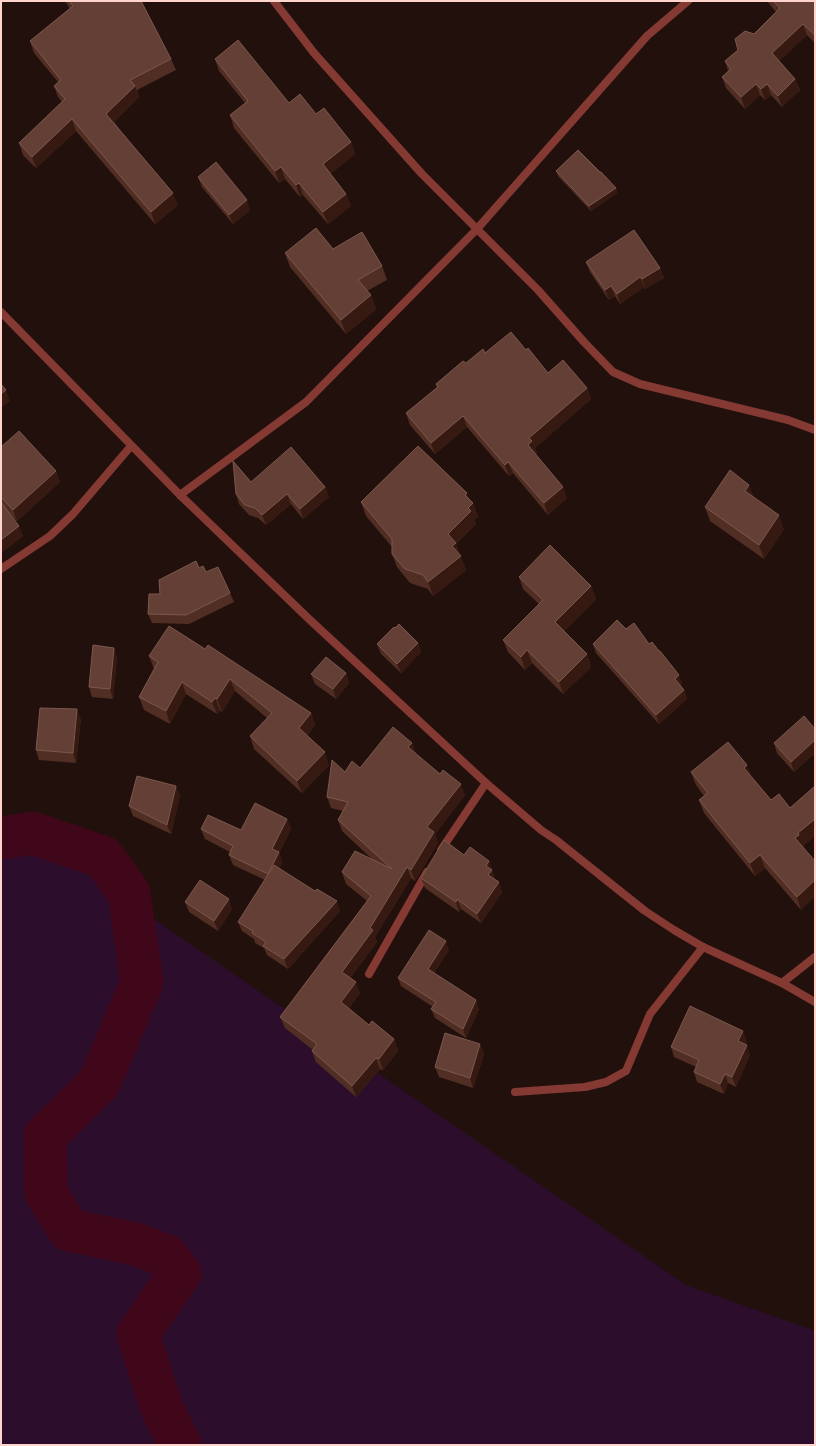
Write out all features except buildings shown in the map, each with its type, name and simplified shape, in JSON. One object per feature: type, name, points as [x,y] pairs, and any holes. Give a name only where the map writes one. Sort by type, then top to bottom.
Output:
[{"type":"street","points":[[274,1],[314,53],[388,137],[443,196],[538,290],[584,342],[614,372],[640,384],[788,420],[815,430]]},
{"type":"street","points":[[180,495],[306,402],[477,229],[647,36],[688,1]]},
{"type":"street","points":[[1,312],[180,495],[310,620],[486,783],[541,830],[556,840],[644,911],[703,947],[782,982],[815,1002]]},
{"type":"street","points":[[1,569],[50,536],[73,514],[132,446]]},
{"type":"street","points":[[369,974],[433,862],[486,783]]},
{"type":"street","points":[[515,1092],[585,1087],[606,1082],[626,1071],[650,1014],[703,947]]},
{"type":"street","points":[[782,982],[815,957]]},
{"type":"shaded area","points":[[1,814],[686,1285],[815,1331],[815,1445],[1,1445]]},
{"type":"waterway","points":[[1,838],[32,833],[103,857],[129,893],[142,982],[99,1083],[45,1136],[46,1193],[69,1230],[135,1244],[167,1256],[180,1273],[138,1334],[161,1406],[180,1445]]}]
